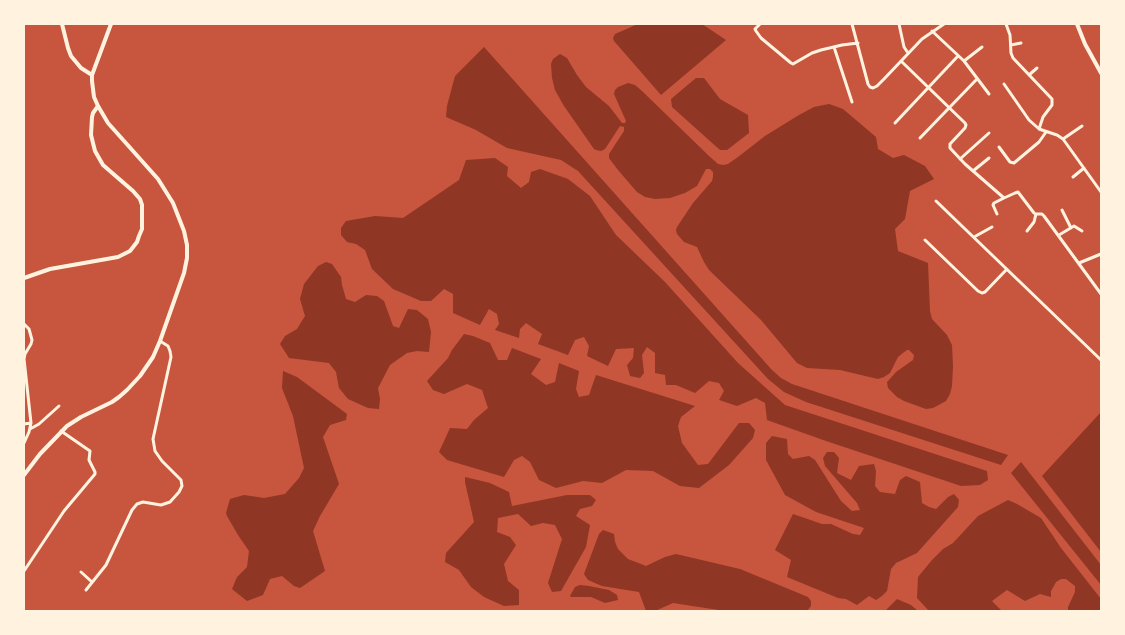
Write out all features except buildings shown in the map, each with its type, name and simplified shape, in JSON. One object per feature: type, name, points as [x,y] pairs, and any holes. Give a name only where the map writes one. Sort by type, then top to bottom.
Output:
[{"type":"street","points":[[62,24],[71,56],[81,68],[92,75]]},
{"type":"street","points":[[24,475],[40,454],[62,431],[74,421],[112,402],[127,390],[148,365],[160,341],[187,258],[184,231],[173,203],[150,168],[114,130],[98,106],[92,89],[92,75],[111,24]]},
{"type":"street","points":[[760,24],[755,29],[756,31],[793,64],[812,53],[858,43]]},
{"type":"street","points":[[852,24],[868,84],[874,88],[922,38],[944,24]]},
{"type":"street","points":[[899,24],[904,47],[908,53]]},
{"type":"street","points":[[1006,24],[1010,34],[1013,58],[1053,102],[1039,129]]},
{"type":"street","points":[[1084,24],[1077,25],[1101,73]]},
{"type":"street","points":[[932,32],[964,61],[989,94]]},
{"type":"street","points":[[1011,45],[1022,43]]},
{"type":"street","points":[[834,47],[852,102]]},
{"type":"street","points":[[964,61],[982,48]]},
{"type":"street","points":[[895,123],[958,56]]},
{"type":"street","points":[[901,61],[966,125],[949,145],[960,159],[1004,198]]},
{"type":"street","points":[[1029,76],[1037,68]]},
{"type":"street","points":[[920,138],[977,79]]},
{"type":"street","points":[[1004,84],[1029,120],[1039,129],[1063,138],[1101,192]]},
{"type":"street","points":[[24,278],[50,269],[118,257],[130,251],[140,236],[142,229],[142,205],[140,200],[133,191],[103,165],[95,151],[91,136],[92,118],[98,106]]},
{"type":"street","points":[[1063,138],[1082,126]]},
{"type":"street","points":[[1000,147],[1010,162],[1014,163],[1039,142],[1046,132]]},
{"type":"street","points":[[960,159],[989,133]]},
{"type":"street","points":[[973,171],[989,158]]},
{"type":"street","points":[[1073,177],[1084,168]]},
{"type":"street","points":[[997,214],[994,203],[1018,192],[1034,213],[1044,216],[1101,294]]},
{"type":"street","points":[[936,201],[1101,360]]},
{"type":"street","points":[[1062,210],[1071,228]]},
{"type":"street","points":[[1027,231],[1034,222],[1036,214]]},
{"type":"street","points":[[1059,235],[1074,226],[1082,231]]},
{"type":"street","points":[[974,237],[992,227]]},
{"type":"street","points":[[924,240],[982,293],[1007,269]]},
{"type":"street","points":[[1079,263],[1101,254]]},
{"type":"street","points":[[24,324],[29,329],[31,335],[31,344],[24,359],[31,423],[24,443]]},
{"type":"street","points":[[86,590],[106,565],[132,510],[137,504],[143,502],[161,505],[170,502],[182,486],[181,480],[155,451],[153,439],[171,357],[168,346],[160,341]]},
{"type":"street","points":[[30,428],[39,424],[59,406]]},
{"type":"street","points":[[24,424],[31,423]]},
{"type":"street","points":[[24,571],[54,525],[95,474],[89,460],[90,451],[62,431]]},
{"type":"street","points":[[81,572],[92,582]]},
{"type":"shaded area","points":[[638,24],[702,24],[726,40],[661,95],[613,38],[615,34]]},
{"type":"shaded area","points":[[484,47],[781,378],[792,384],[1008,455],[1001,465],[806,402],[784,392],[768,379],[578,171],[561,160],[507,148],[476,130],[446,117],[455,76]]},
{"type":"shaded area","points":[[560,54],[567,58],[586,87],[609,106],[622,123],[626,121],[614,94],[618,87],[628,83],[635,85],[642,91],[718,164],[728,164],[765,136],[799,115],[814,107],[829,104],[843,109],[876,137],[878,149],[893,158],[904,155],[925,166],[934,179],[910,191],[905,219],[895,229],[898,251],[928,263],[932,319],[947,335],[952,345],[952,386],[946,401],[933,408],[926,409],[904,401],[888,388],[887,382],[896,372],[913,360],[914,355],[909,350],[898,357],[890,373],[878,379],[840,370],[807,368],[797,363],[761,320],[709,270],[697,247],[684,242],[677,234],[677,227],[693,203],[712,181],[713,172],[710,169],[706,169],[697,186],[685,193],[670,198],[655,199],[645,197],[637,192],[609,158],[609,154],[624,131],[624,127],[620,126],[605,149],[601,151],[594,149],[555,90],[551,64],[553,59]]},
{"type":"shaded area","points":[[696,78],[704,78],[720,99],[748,115],[749,133],[727,150],[720,150],[672,107],[671,99]]},
{"type":"shaded area","points":[[495,158],[508,167],[507,176],[521,188],[529,182],[531,172],[540,169],[568,179],[590,196],[616,235],[665,282],[738,363],[785,405],[987,471],[988,480],[980,485],[961,486],[767,420],[765,403],[756,398],[737,406],[719,400],[724,391],[719,383],[709,381],[695,393],[676,385],[666,385],[665,375],[655,373],[655,353],[647,347],[642,355],[644,373],[640,378],[630,376],[627,365],[633,358],[634,348],[616,349],[608,366],[587,356],[589,346],[584,337],[575,340],[568,355],[538,344],[542,334],[526,323],[520,329],[519,338],[495,330],[499,324],[497,314],[489,309],[480,325],[453,313],[453,294],[444,289],[431,301],[421,301],[393,289],[372,269],[365,250],[356,244],[347,242],[341,235],[341,228],[346,221],[375,216],[403,218],[459,180],[466,160]]},
{"type":"shaded area","points":[[326,262],[332,264],[341,277],[346,299],[355,302],[366,295],[377,296],[384,301],[393,326],[399,328],[408,309],[417,310],[428,319],[431,332],[429,352],[417,351],[407,353],[390,365],[378,388],[379,409],[368,408],[348,399],[339,388],[336,372],[329,363],[289,358],[280,344],[285,336],[297,329],[305,316],[300,299],[304,284],[318,266]]},
{"type":"shaded area","points":[[464,334],[490,343],[498,360],[507,360],[512,348],[541,359],[531,374],[546,385],[555,382],[559,363],[579,371],[576,389],[579,397],[589,395],[596,375],[695,406],[681,417],[678,426],[682,443],[698,465],[708,464],[739,423],[749,423],[755,430],[753,438],[729,465],[699,488],[680,486],[653,471],[626,470],[602,483],[583,481],[556,488],[539,480],[530,462],[522,456],[514,460],[504,477],[447,460],[439,452],[450,428],[467,429],[488,408],[482,390],[467,384],[444,394],[433,390],[427,381],[448,358]]},
{"type":"shaded area","points":[[283,371],[297,377],[347,414],[346,420],[330,425],[323,437],[339,484],[313,531],[325,571],[300,588],[294,586],[282,576],[270,579],[263,595],[247,601],[232,589],[237,577],[247,567],[249,551],[227,516],[226,513],[230,499],[244,495],[264,498],[285,494],[299,478],[304,468],[293,416],[282,388]]},
{"type":"shaded area","points":[[1101,412],[1101,552],[1042,476]]},
{"type":"shaded area","points":[[772,436],[787,439],[788,454],[793,459],[809,456],[815,460],[841,501],[852,511],[860,510],[857,503],[825,466],[823,458],[827,452],[834,452],[839,458],[837,473],[851,480],[859,466],[874,464],[876,471],[875,486],[880,492],[895,494],[900,480],[906,476],[920,482],[922,503],[936,509],[948,497],[954,494],[959,500],[958,507],[917,553],[896,563],[891,569],[887,591],[882,596],[876,600],[869,596],[857,605],[846,599],[838,598],[787,577],[791,560],[775,550],[793,514],[822,524],[831,524],[853,534],[860,535],[864,528],[816,512],[785,495],[766,460],[766,443]]},
{"type":"shaded area","points":[[1021,462],[1101,565],[1101,585],[1011,473]]},
{"type":"shaded area","points":[[465,477],[490,483],[509,492],[512,506],[567,495],[590,495],[596,500],[592,506],[580,509],[576,516],[590,525],[586,547],[561,591],[552,592],[548,583],[562,539],[555,525],[543,523],[531,526],[518,514],[498,518],[497,532],[510,537],[516,545],[504,564],[508,581],[519,590],[519,605],[504,606],[484,597],[471,587],[459,570],[445,562],[446,553],[474,522]]},
{"type":"shaded area","points":[[1008,500],[1041,518],[1061,548],[1101,599],[1101,611],[1068,611],[1075,592],[1075,586],[1066,579],[1056,582],[1051,591],[1051,597],[1040,594],[1025,601],[1007,590],[992,601],[1002,611],[929,611],[917,598],[918,577],[932,560],[943,549],[953,543],[978,516]]},
{"type":"shaded area","points":[[603,530],[614,534],[618,549],[628,559],[646,566],[676,554],[740,569],[808,597],[811,601],[811,606],[807,611],[725,611],[673,603],[655,611],[646,611],[639,592],[602,586],[588,580],[584,574],[599,534]]},
{"type":"shaded area","points":[[580,585],[609,590],[617,595],[618,600],[605,603],[591,597],[571,597],[575,587]]},
{"type":"shaded area","points":[[897,599],[911,605],[918,611],[885,611]]}]
